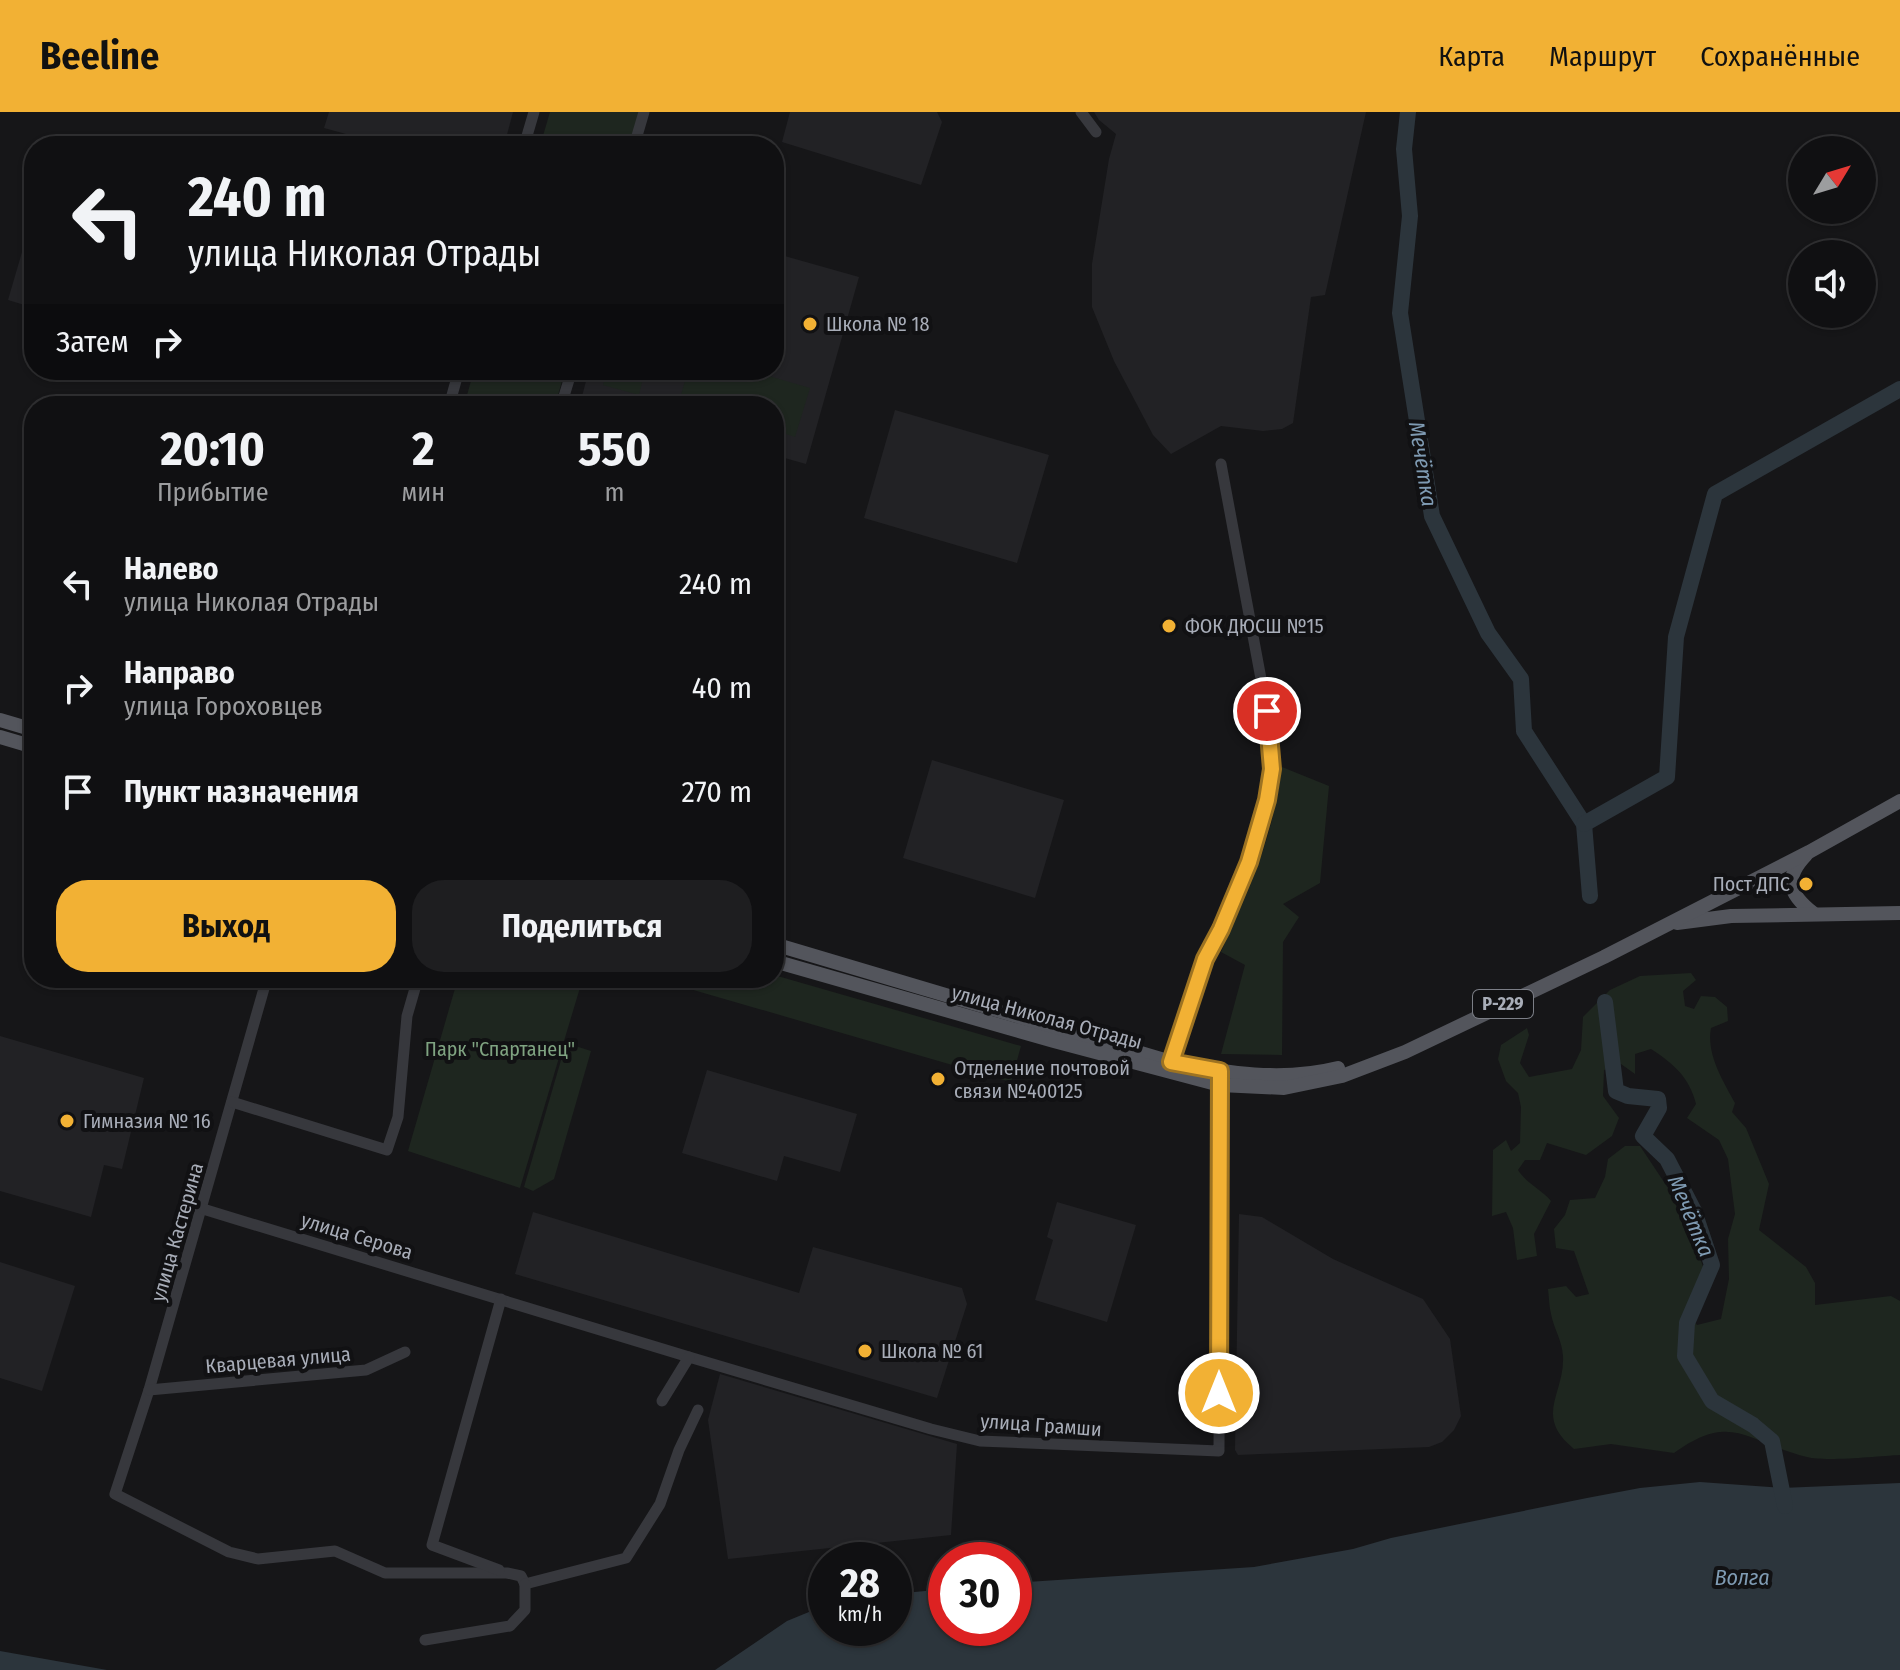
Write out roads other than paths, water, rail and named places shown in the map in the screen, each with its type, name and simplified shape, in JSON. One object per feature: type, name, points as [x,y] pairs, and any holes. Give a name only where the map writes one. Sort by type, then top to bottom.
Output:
[{"type":"main road","points":[[0,720],[24,727]]},
{"type":"main road","points":[[0,737],[24,744]]},
{"type":"main road","points":[[1661,926],[1809,852],[1900,801]]},
{"type":"main road","points":[[1809,852],[1793,872],[1791,887],[1798,900],[1813,913]]},
{"type":"main road","name":"улица Николая Отрады","points":[[784,947],[1220,1078],[1309,1073],[1370,1058],[1661,926],[1731,916],[1900,913]]},
{"type":"main road","name":"улица Николая Отрады","points":[[784,964],[1054,1041],[1220,1078],[1284,1088],[1342,1076],[1405,1052],[1604,957],[1661,926]]},
{"type":"street","points":[[527,136],[534,112]]},
{"type":"street","points":[[637,136],[644,112]]},
{"type":"street","points":[[1081,112],[1096,132]]},
{"type":"street","points":[[1171,1062],[1205,959],[1249,862],[1267,800],[1272,769],[1267,711],[1221,464]]},
{"type":"street","name":"улица Кастерина","points":[[264,988],[203,1209],[115,1494],[229,1552],[258,1559],[335,1551],[385,1573],[507,1573]]},
{"type":"street","points":[[232,1102],[387,1150],[398,1117],[407,1016],[415,988]]},
{"type":"street","name":"улица Грамши","points":[[501,1299],[931,1429],[980,1441],[1219,1451],[1220,1078]]},
{"type":"street","name":"улица Серова","points":[[203,1209],[501,1299]]},
{"type":"street","points":[[425,1640],[510,1626],[525,1610],[525,1584],[521,1576],[432,1545],[501,1299]]},
{"type":"street","name":"Кварцевая улица","points":[[149,1390],[366,1370],[405,1352]]},
{"type":"street","points":[[662,1401],[689,1357]]},
{"type":"street","points":[[525,1584],[626,1558],[660,1504],[679,1450],[698,1410]]},
{"type":"water","name":"Волга","points":[[1700,1482],[1782,1488],[1900,1483],[1900,1670],[715,1670],[787,1621],[808,1612],[808,1646],[912,1646],[912,1592],[928,1591],[928,1646],[1032,1646],[1032,1582],[1254,1567],[1640,1488]]},
{"type":"water","points":[[0,1651],[107,1670],[0,1670]]},
{"type":"waterway","name":"Мечётка","points":[[1408,112],[1404,149],[1410,216],[1400,313],[1432,516],[1488,633],[1521,679],[1524,731],[1584,824],[1590,896]]},
{"type":"waterway","name":"Мечётка","points":[[1584,824],[1667,777],[1676,637],[1715,494],[1900,389]]},
{"type":"waterway","name":"Мечётка","points":[[1605,1002],[1616,1091],[1628,1096],[1658,1099],[1659,1108],[1643,1136],[1667,1159],[1694,1211],[1712,1265],[1687,1323],[1685,1356],[1712,1401],[1753,1425],[1772,1441],[1785,1506]]},
{"type":"place","name":"Школа № 18","points":[[810,324]]},
{"type":"place","name":"ФОК ДЮСШ №15","points":[[1169,626]]},
{"type":"place","name":"Пост ДПС","points":[[1806,884]]},
{"type":"place","name":"Отделение почтовой связи №400125","points":[[938,1079]]},
{"type":"place","name":"Гимназия № 16","points":[[67,1121]]},
{"type":"place","name":"Школа № 61","points":[[865,1351]]},
{"type":"park label","name":"Парк \"Спартанец\"","points":[[500,1049]]}]
